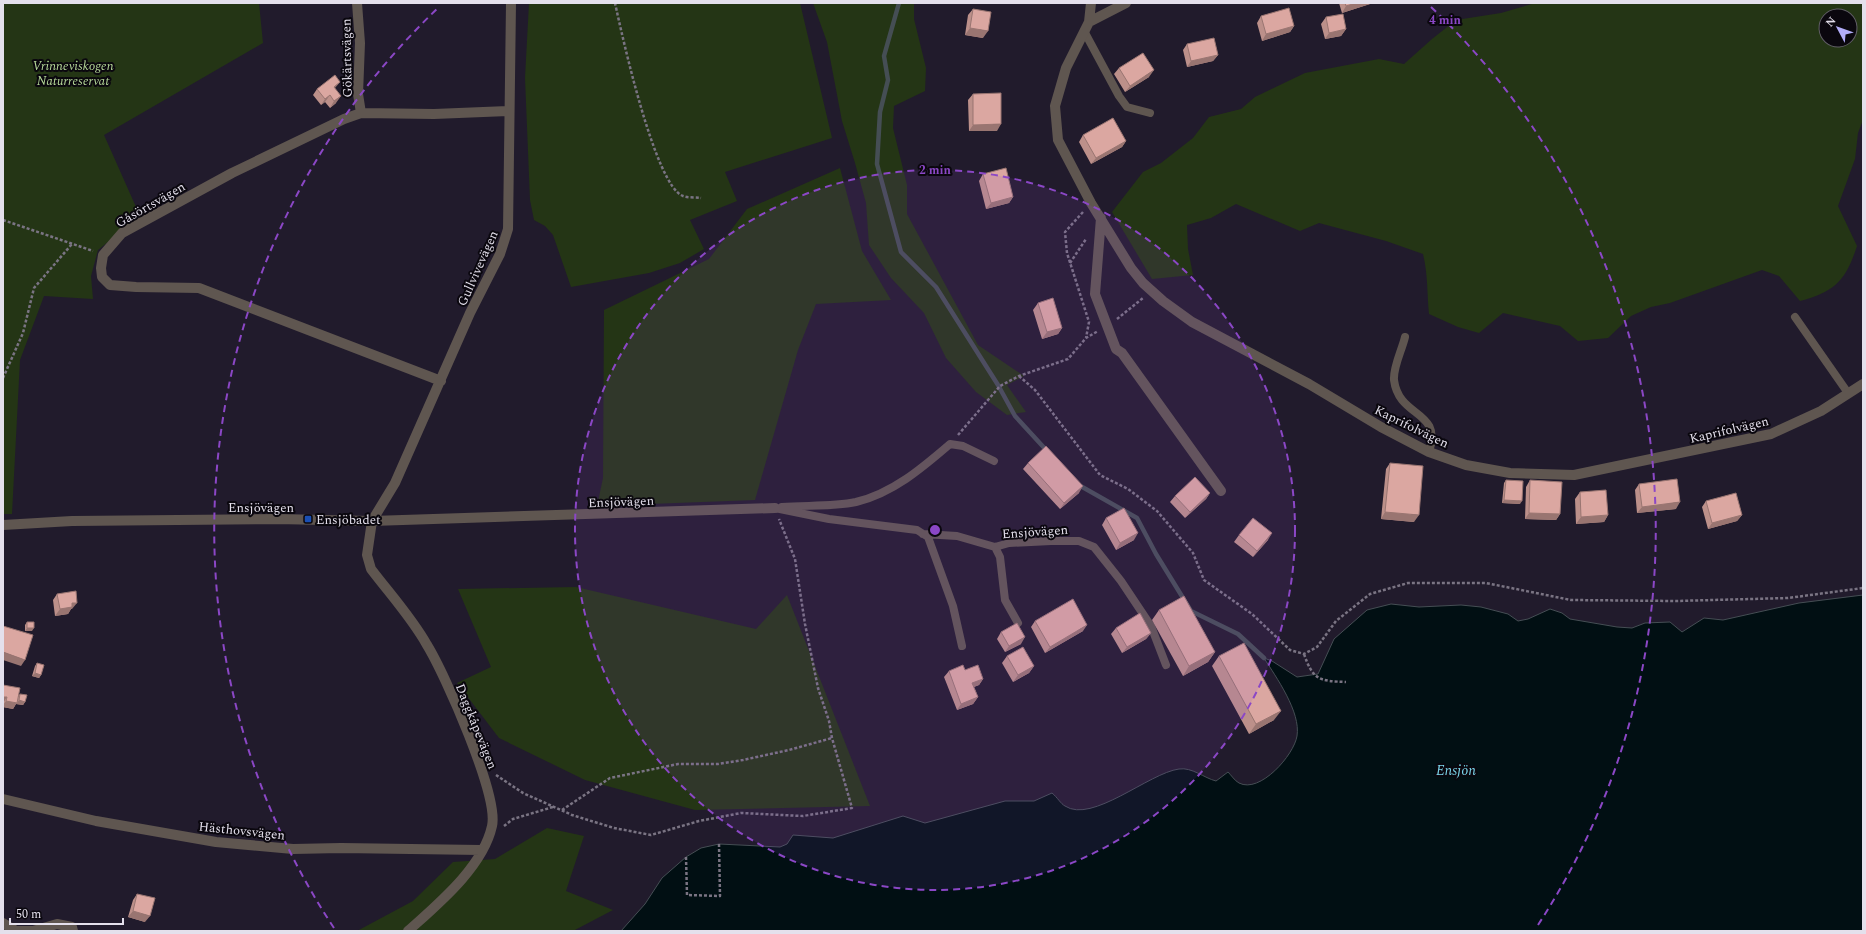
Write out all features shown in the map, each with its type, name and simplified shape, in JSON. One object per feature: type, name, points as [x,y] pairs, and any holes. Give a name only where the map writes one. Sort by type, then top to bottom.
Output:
[{"type":"street","name":"Gökärtsvägen","points":[[357,3],[360,43],[358,94],[361,113]]},
{"type":"street","name":"Gullvivevägen","points":[[372,522],[395,483],[470,313],[500,254],[508,229],[510,198],[508,111],[511,3]]},
{"type":"street","name":"Kaprifolvägen","points":[[1090,3],[1086,26],[1066,68],[1055,106],[1058,140],[1100,218],[1131,268],[1152,291],[1192,322],[1302,380],[1381,427],[1429,452],[1466,465],[1510,473],[1574,476],[1771,434],[1821,411],[1863,384]]},
{"type":"street","points":[[1086,26],[1126,3]]},
{"type":"street","name":"Gåsörtsvägen","points":[[103,255],[122,233],[232,173],[344,119],[361,113],[434,114],[508,111]]},
{"type":"street","points":[[1100,218],[1095,294],[1116,349],[1122,353],[1221,491]]},
{"type":"street","points":[[103,255],[101,268],[102,277],[110,285],[136,288],[199,288],[441,381]]},
{"type":"street","name":"Ensjövägen","points":[[3,525],[72,521],[277,519],[372,522],[775,508]]},
{"type":"street","name":"Daggkåpevägen","points":[[372,522],[367,555],[371,569],[427,644],[470,737],[492,808],[492,825],[481,850],[468,870],[441,902],[408,931]]},
{"type":"street","name":"Hästhovsvägen","points":[[3,800],[96,821],[216,842],[293,849],[341,848],[481,850]]},
{"type":"street","points":[[3,923],[17,931],[33,931],[56,924],[72,927],[73,931]]},
{"type":"lane","points":[[1086,26],[1119,96],[1127,108],[1150,113]]},
{"type":"lane","points":[[1795,317],[1848,393]]},
{"type":"lane","points":[[1405,337],[1394,379],[1401,399],[1407,407],[1428,422],[1433,440],[1429,452]]},
{"type":"lane","points":[[775,508],[855,502],[874,496],[910,477],[950,444],[963,446],[994,461]]},
{"type":"lane","name":"Ensjövägen","points":[[775,508],[828,519],[917,530],[923,534],[957,536],[995,547],[1009,543],[1051,541],[1079,542],[1094,547],[1121,581],[1151,626],[1166,665]]},
{"type":"lane","points":[[923,534],[928,537],[953,606],[962,646]]},
{"type":"lane","points":[[995,547],[1000,557],[1005,600],[1018,623]]},
{"type":"path","points":[[615,3],[634,81],[653,146],[671,186],[682,196],[701,198]]},
{"type":"path","points":[[1086,338],[1089,322],[1067,253],[1065,232],[1092,203]]},
{"type":"path","points":[[3,220],[103,255]]},
{"type":"path","points":[[3,378],[23,333],[34,288],[72,244]]},
{"type":"path","points":[[950,444],[1000,386],[1019,376],[1068,359],[1086,338],[1107,325],[1152,291]]},
{"type":"path","points":[[1019,376],[1035,390],[1067,434],[1100,475],[1128,489],[1157,511],[1193,553],[1204,580],[1252,614],[1290,650],[1304,654],[1317,647],[1336,621],[1370,594],[1408,583],[1486,583],[1571,600],[1676,601],[1788,598],[1863,588]]},
{"type":"path","points":[[478,763],[524,794],[562,810],[614,828],[651,835],[699,821],[741,813],[803,816],[852,808],[832,738],[829,721],[818,688],[805,624],[795,559],[775,508]]},
{"type":"path","points":[[1304,654],[1310,671],[1324,681],[1346,682]]},
{"type":"path","points":[[562,810],[610,778],[678,764],[718,764],[743,760],[789,750],[832,738]]},
{"type":"path","points":[[486,840],[513,819],[554,806]]},
{"type":"path","points":[[686,857],[687,895],[720,896],[719,844]]},
{"type":"green space","name":"Vrinneviskogen Naturreservat","points":[[3,3],[259,3],[263,43],[104,135],[140,216],[98,250],[91,276],[93,299],[44,296],[20,360],[12,514],[3,514]]},
{"type":"green space","points":[[529,3],[800,3],[832,138],[725,172],[737,201],[690,220],[704,249],[680,263],[649,273],[571,287],[553,235],[545,226],[534,220],[530,200],[525,78]]},
{"type":"green space","points":[[813,3],[914,3],[914,19],[926,68],[925,91],[894,106],[893,128],[907,185],[907,214],[978,345],[1024,376],[1007,385],[1026,412],[1007,415],[976,392],[946,358],[924,313],[891,278],[869,245],[866,203],[842,121],[827,42]]},
{"type":"green space","points":[[1535,3],[1863,3],[1863,120],[1858,133],[1855,159],[1838,206],[1857,246],[1853,258],[1843,276],[1831,289],[1800,301],[1779,276],[1762,270],[1670,303],[1651,307],[1631,316],[1608,338],[1578,341],[1560,326],[1503,313],[1479,333],[1458,327],[1429,314],[1427,276],[1423,254],[1386,241],[1319,223],[1300,231],[1236,204],[1211,218],[1187,225],[1188,249],[1193,275],[1152,279],[1112,212],[1143,172],[1161,163],[1193,138],[1209,117],[1241,109],[1255,97],[1305,73],[1379,59],[1404,64],[1456,20],[1501,13]]},
{"type":"green space","points":[[840,168],[862,251],[891,300],[816,304],[798,350],[755,500],[597,506],[603,478],[604,310],[709,259],[747,209]]},
{"type":"green space","points":[[576,587],[756,629],[787,595],[870,806],[695,810],[585,780],[499,738],[457,683],[491,667],[458,589]]},
{"type":"green space","points":[[547,828],[584,836],[566,891],[613,910],[573,931],[357,931],[413,901],[453,862],[495,859]]},
{"type":"water","name":"Ensjön","points":[[1863,595],[1863,931],[621,931],[645,904],[662,878],[686,857],[701,848],[719,844],[780,847],[787,844],[793,835],[833,838],[903,816],[925,823],[1005,801],[1034,801],[1052,793],[1065,806],[1076,810],[1090,808],[1121,796],[1167,772],[1179,769],[1193,771],[1216,781],[1228,772],[1239,783],[1247,785],[1256,783],[1275,771],[1283,762],[1295,744],[1297,736],[1295,716],[1291,706],[1281,685],[1264,658],[1272,661],[1297,677],[1318,674],[1334,639],[1367,610],[1391,604],[1419,607],[1461,605],[1481,607],[1508,614],[1518,621],[1528,619],[1550,609],[1562,613],[1570,619],[1617,627],[1632,628],[1645,623],[1670,622],[1682,632],[1704,618],[1723,620],[1799,603]]},
{"type":"building","points":[[1345,3],[1356,3],[1346,6]]},
{"type":"building","points":[[1289,8],[1294,26],[1266,34],[1261,16]]},
{"type":"building","points":[[973,9],[991,12],[988,31],[970,28]]},
{"type":"building","points":[[1343,14],[1346,29],[1329,33],[1326,17]]},
{"type":"building","points":[[1214,38],[1218,55],[1191,61],[1187,44]]},
{"type":"building","points":[[1143,53],[1154,70],[1130,86],[1119,68]]},
{"type":"building","points":[[335,75],[340,82],[334,87],[341,96],[334,101],[330,95],[325,99],[317,89]]},
{"type":"building","points":[[1001,93],[1001,124],[973,125],[973,94]]},
{"type":"building","points":[[1113,118],[1126,141],[1096,158],[1083,135]]},
{"type":"building","points":[[1006,168],[1013,197],[991,203],[983,174]]},
{"type":"building","points":[[1053,298],[1062,328],[1047,332],[1038,303]]},
{"type":"building","points":[[1046,446],[1083,486],[1064,503],[1028,463]]},
{"type":"building","points":[[1390,463],[1423,466],[1419,515],[1385,512]]},
{"type":"building","points":[[1195,477],[1210,493],[1190,512],[1175,496]]},
{"type":"building","points":[[1677,479],[1680,502],[1642,507],[1639,484]]},
{"type":"building","points":[[1506,480],[1523,481],[1522,501],[1504,500]]},
{"type":"building","points":[[1530,480],[1562,482],[1560,514],[1529,513]]},
{"type":"building","points":[[1606,490],[1608,515],[1581,517],[1580,492]]},
{"type":"building","points":[[1736,493],[1742,515],[1712,523],[1706,501]]},
{"type":"building","points":[[1124,508],[1138,533],[1120,543],[1106,518]]},
{"type":"building","points":[[1253,518],[1272,533],[1257,551],[1239,535]]},
{"type":"building","points":[[76,591],[77,603],[72,603],[72,607],[60,609],[57,594]]},
{"type":"building","points":[[1184,596],[1215,652],[1189,666],[1159,610]]},
{"type":"building","points":[[1073,599],[1087,625],[1050,647],[1035,621]]},
{"type":"building","points":[[1140,613],[1151,633],[1127,647],[1116,628]]},
{"type":"building","points":[[27,622],[34,622],[34,628],[27,628]]},
{"type":"building","points":[[1017,623],[1025,637],[1009,646],[1001,632]]},
{"type":"building","points":[[3,626],[33,635],[25,660],[3,652]]},
{"type":"building","points":[[1244,643],[1281,711],[1256,724],[1219,656]]},
{"type":"building","points":[[1023,647],[1034,666],[1018,675],[1007,656]]},
{"type":"building","points":[[37,663],[44,665],[41,675],[35,673]]},
{"type":"building","points":[[963,665],[965,670],[978,665],[983,679],[972,683],[978,697],[961,704],[949,671]]},
{"type":"building","points":[[3,685],[20,688],[17,703],[6,701],[7,697],[3,697]]},
{"type":"building","points":[[20,694],[27,695],[25,702],[19,700]]},
{"type":"building","points":[[137,894],[155,898],[150,916],[133,911]]},
{"type":"waterway","points":[[899,3],[884,56],[888,80],[880,112],[877,164],[901,252],[936,287],[998,385],[1015,416],[1048,452]]},
{"type":"waterway","points":[[1077,484],[1137,518],[1156,554],[1191,611],[1238,634],[1264,658]]},
{"type":"place","name":"Ensjöbadet","points":[[308,519]]}]
